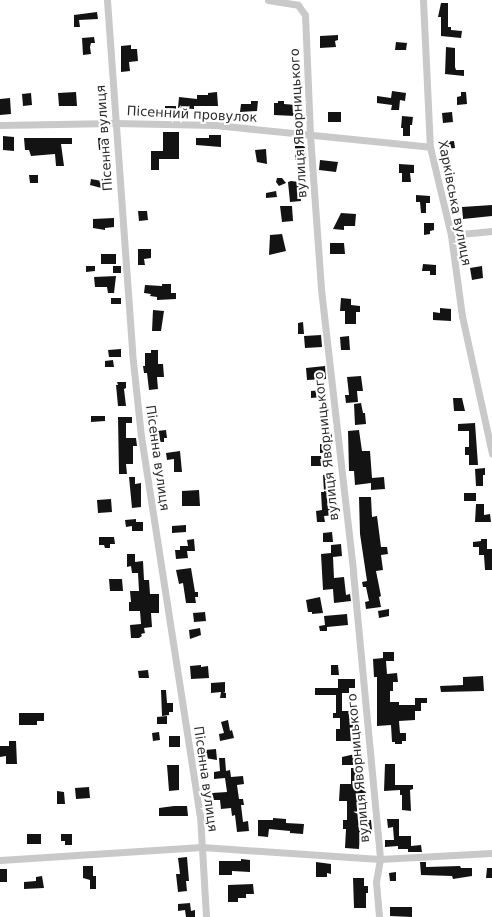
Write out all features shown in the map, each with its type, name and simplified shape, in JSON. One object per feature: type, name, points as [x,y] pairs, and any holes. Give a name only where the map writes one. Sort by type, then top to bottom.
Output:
[{"type":"street","name":"Пісенна вулиця","points":[[107,0],[132,352],[141,436],[200,815],[206,917]]},
{"type":"street","name":"вулиця Яворницького","points":[[268,0],[298,5],[305,15],[310,135],[321,289],[353,572],[380,859],[376,882],[379,917]]},
{"type":"street","name":"Харківська вулиця","points":[[423,0],[430,147],[451,235],[462,316],[492,454]]},
{"type":"street","name":"Пісенний провулок","points":[[0,125],[115,123],[215,125],[430,147]]},
{"type":"street","points":[[451,235],[492,231]]},
{"type":"street","points":[[0,860],[202,847],[380,859],[492,853]]},
{"type":"building","points":[[441,3],[448,3],[448,27],[451,27],[451,30],[462,31],[461,38],[441,36],[441,17],[438,17]]},
{"type":"building","points":[[97,12],[98,19],[79,20],[80,27],[74,27],[74,15]]},
{"type":"building","points":[[338,35],[338,40],[335,41],[336,47],[320,48],[320,36]]},
{"type":"building","points":[[94,37],[95,43],[91,43],[90,47],[91,54],[83,55],[82,38]]},
{"type":"building","points":[[396,42],[407,43],[406,50],[395,50]]},
{"type":"building","points":[[131,45],[131,49],[137,49],[138,61],[129,62],[130,71],[121,72],[121,46]]},
{"type":"building","points":[[446,47],[455,48],[455,67],[456,70],[464,70],[464,76],[445,74]]},
{"type":"building","points":[[392,91],[406,93],[405,101],[400,100],[399,110],[391,110],[392,105],[377,103],[377,96],[391,98]]},
{"type":"building","points":[[76,92],[77,106],[59,106],[58,93]]},
{"type":"building","points":[[217,92],[218,106],[194,106],[194,109],[178,108],[179,97],[197,99],[197,95],[208,95],[208,93]]},
{"type":"building","points":[[461,92],[466,92],[467,104],[457,105],[457,97],[461,96]]},
{"type":"building","points":[[31,93],[32,105],[23,106],[22,94]]},
{"type":"building","points":[[10,98],[11,114],[0,115],[0,99]]},
{"type":"building","points":[[251,101],[258,101],[257,111],[240,112],[241,104],[251,104]]},
{"type":"building","points":[[278,101],[284,101],[284,104],[296,105],[295,116],[274,115],[274,103],[278,103]]},
{"type":"building","points":[[165,106],[176,106],[176,116],[165,115]]},
{"type":"building","points":[[328,112],[341,112],[341,122],[328,122]]},
{"type":"building","points":[[452,112],[453,122],[443,123],[442,113]]},
{"type":"building","points":[[402,116],[413,117],[412,125],[410,125],[410,136],[403,136],[403,128],[401,128]]},
{"type":"building","points":[[163,132],[179,132],[179,159],[159,159],[159,170],[151,170],[151,151],[163,151]]},
{"type":"building","points":[[209,135],[221,135],[221,147],[196,145],[196,138],[209,138]]},
{"type":"building","points":[[3,136],[14,137],[14,151],[3,150]]},
{"type":"building","points":[[24,138],[72,138],[72,144],[61,144],[64,166],[56,166],[55,154],[31,156],[29,150],[25,150]]},
{"type":"building","points":[[98,138],[109,138],[111,159],[104,159],[103,149],[99,150]]},
{"type":"building","points":[[454,141],[455,148],[445,149],[444,142]]},
{"type":"building","points":[[295,146],[305,146],[306,159],[295,160]]},
{"type":"building","points":[[266,149],[267,164],[257,162],[255,150]]},
{"type":"building","points":[[320,160],[338,162],[336,172],[319,170]]},
{"type":"building","points":[[399,164],[414,165],[414,173],[410,173],[411,182],[402,182],[402,173],[399,173]]},
{"type":"building","points":[[29,175],[38,175],[38,183],[30,183]]},
{"type":"building","points":[[277,178],[282,178],[286,183],[279,186],[276,182]]},
{"type":"building","points":[[91,179],[107,182],[105,189],[90,185]]},
{"type":"building","points":[[288,182],[299,182],[301,201],[290,202]]},
{"type":"building","points":[[276,191],[277,197],[266,198],[266,193]]},
{"type":"building","points":[[416,195],[430,196],[430,203],[426,203],[426,213],[421,213],[420,202],[416,202]]},
{"type":"building","points":[[492,205],[492,216],[463,219],[462,207]]},
{"type":"building","points":[[280,206],[292,206],[293,221],[282,222]]},
{"type":"building","points":[[138,211],[147,211],[148,220],[139,221]]},
{"type":"building","points":[[341,213],[356,214],[355,226],[344,226],[344,230],[333,229]]},
{"type":"building","points":[[114,218],[114,227],[105,228],[105,230],[93,228],[93,219]]},
{"type":"building","points":[[424,223],[434,223],[434,230],[430,231],[430,234],[424,235]]},
{"type":"building","points":[[282,234],[286,251],[269,255],[270,235]]},
{"type":"building","points":[[330,243],[344,243],[345,254],[330,254]]},
{"type":"building","points":[[138,249],[151,249],[151,258],[144,259],[145,265],[138,265]]},
{"type":"building","points":[[101,254],[116,254],[116,264],[101,264]]},
{"type":"building","points":[[423,264],[436,265],[436,275],[430,275],[430,271],[422,271]]},
{"type":"building","points":[[86,266],[95,266],[95,271],[86,272]]},
{"type":"building","points":[[113,266],[121,266],[121,273],[113,273]]},
{"type":"building","points":[[482,266],[483,278],[472,280],[470,268]]},
{"type":"building","points":[[116,276],[114,293],[108,293],[107,287],[95,287],[94,277]]},
{"type":"building","points":[[162,284],[171,284],[171,293],[176,293],[176,299],[157,300],[157,297],[144,293],[145,285],[162,286]]},
{"type":"building","points":[[111,298],[121,298],[121,304],[111,304]]},
{"type":"building","points":[[341,298],[351,299],[351,305],[360,306],[360,312],[356,312],[356,324],[345,324],[345,311],[340,311]]},
{"type":"building","points":[[440,308],[451,309],[451,321],[433,320],[433,312],[440,313]]},
{"type":"building","points":[[153,310],[164,311],[161,331],[152,331]]},
{"type":"building","points":[[303,322],[304,334],[298,334],[298,323]]},
{"type":"building","points":[[321,335],[322,347],[305,348],[304,336]]},
{"type":"building","points":[[349,336],[350,350],[341,350],[340,337]]},
{"type":"building","points":[[121,349],[121,357],[109,357],[108,350]]},
{"type":"building","points":[[151,350],[158,350],[158,364],[163,364],[164,377],[157,377],[158,389],[149,390],[147,373],[144,373],[143,366],[145,366],[145,353],[151,353]]},
{"type":"building","points":[[113,360],[114,367],[105,367],[105,361]]},
{"type":"building","points":[[325,366],[326,379],[307,380],[306,368]]},
{"type":"building","points":[[361,376],[363,391],[357,391],[358,402],[346,403],[345,395],[349,395],[347,377]]},
{"type":"building","points":[[117,382],[126,382],[126,388],[124,389],[126,406],[118,406]]},
{"type":"building","points":[[323,390],[323,397],[311,398],[311,391]]},
{"type":"building","points":[[453,398],[462,398],[465,411],[454,411]]},
{"type":"building","points":[[361,403],[363,413],[365,413],[366,424],[355,425],[354,404]]},
{"type":"building","points":[[91,416],[105,416],[105,421],[91,422]]},
{"type":"building","points":[[118,417],[132,417],[132,423],[126,423],[126,438],[136,438],[137,446],[133,446],[133,464],[126,464],[127,474],[119,474]]},
{"type":"building","points":[[475,423],[478,465],[469,465],[469,455],[465,455],[465,447],[469,447],[469,431],[458,431],[458,424]]},
{"type":"building","points":[[166,430],[167,438],[164,438],[164,442],[157,442],[157,431]]},
{"type":"building","points":[[359,430],[362,451],[370,451],[372,478],[384,477],[385,489],[371,490],[371,483],[355,485],[354,471],[349,471],[348,431]]},
{"type":"building","points":[[332,434],[332,452],[320,453],[320,444],[326,444],[325,435]]},
{"type":"building","points":[[180,451],[182,472],[174,472],[174,459],[167,460],[166,453]]},
{"type":"building","points":[[311,456],[321,456],[322,466],[311,466]]},
{"type":"building","points":[[485,468],[485,475],[483,475],[483,486],[476,486],[475,469]]},
{"type":"building","points":[[335,474],[337,515],[324,516],[325,522],[317,522],[316,511],[322,510],[321,492],[324,492],[323,475]]},
{"type":"building","points":[[129,477],[135,477],[135,484],[141,483],[141,507],[132,508]]},
{"type":"building","points":[[199,490],[200,506],[182,506],[182,491]]},
{"type":"building","points":[[464,493],[476,493],[476,501],[464,501]]},
{"type":"building","points":[[359,497],[371,497],[372,517],[377,516],[381,547],[387,547],[388,554],[381,555],[383,570],[376,571],[381,596],[379,597],[381,607],[366,609],[365,602],[369,601],[366,587],[363,587],[362,582],[367,581],[360,534]]},
{"type":"building","points":[[111,499],[112,512],[98,513],[97,500]]},
{"type":"building","points":[[476,504],[484,504],[484,515],[490,514],[491,522],[475,522]]},
{"type":"building","points":[[136,519],[136,522],[143,522],[143,531],[132,531],[132,526],[126,527],[125,520]]},
{"type":"building","points":[[186,525],[186,532],[172,533],[172,526]]},
{"type":"building","points":[[332,532],[333,542],[323,542],[323,533]]},
{"type":"building","points":[[99,537],[114,537],[115,544],[110,544],[110,548],[105,548],[104,545],[99,545]]},
{"type":"building","points":[[194,539],[195,551],[187,551],[188,558],[176,559],[175,550],[180,550],[180,546],[188,546],[187,540]]},
{"type":"building","points":[[481,539],[487,539],[487,549],[492,549],[492,570],[485,570],[484,555],[479,555],[479,547],[473,547],[473,542],[481,541]]},
{"type":"building","points":[[341,544],[342,556],[333,557],[334,578],[344,577],[346,595],[350,594],[351,601],[334,603],[333,589],[323,590],[321,554],[331,553],[331,545]]},
{"type":"building","points":[[127,554],[135,554],[135,562],[143,561],[144,580],[149,580],[150,594],[159,594],[159,613],[151,613],[152,627],[144,628],[145,633],[141,634],[142,636],[139,638],[131,638],[130,625],[141,624],[140,611],[129,611],[129,602],[131,602],[130,591],[139,591],[138,573],[132,573],[131,566],[127,567]]},
{"type":"building","points":[[191,568],[195,592],[198,592],[198,597],[195,597],[196,603],[186,603],[183,583],[179,584],[176,570]]},
{"type":"building","points":[[109,579],[122,579],[123,591],[110,591]]},
{"type":"building","points":[[320,597],[323,613],[312,614],[312,612],[308,612],[306,600]]},
{"type":"building","points":[[389,609],[389,616],[379,618],[378,611]]},
{"type":"building","points":[[205,612],[206,621],[194,622],[193,613]]},
{"type":"building","points":[[347,614],[348,625],[327,627],[327,631],[320,631],[319,626],[325,625],[324,616]]},
{"type":"building","points":[[200,628],[201,635],[190,639],[189,630]]},
{"type":"building","points":[[383,652],[394,652],[394,661],[386,661],[387,674],[397,673],[398,682],[393,682],[393,691],[390,691],[390,702],[399,702],[399,705],[415,705],[415,698],[427,698],[427,703],[421,703],[421,711],[415,711],[415,720],[399,721],[400,733],[406,733],[406,741],[402,741],[402,744],[395,744],[395,742],[392,742],[391,725],[377,726],[377,677],[374,677],[373,659],[383,658]]},
{"type":"building","points":[[201,665],[201,667],[208,666],[209,678],[191,679],[190,666]]},
{"type":"building","points":[[331,665],[338,665],[339,675],[331,675]]},
{"type":"building","points":[[148,670],[149,678],[139,678],[138,671]]},
{"type":"building","points":[[483,676],[484,691],[441,692],[440,686],[463,685],[463,677]]},
{"type":"building","points":[[338,679],[355,679],[355,688],[349,688],[349,693],[342,693],[342,711],[357,711],[358,741],[336,741],[336,729],[340,729],[340,718],[333,718],[333,713],[336,713],[336,695],[315,695],[315,688],[338,688]]},
{"type":"building","points":[[225,682],[225,692],[223,692],[226,693],[226,698],[220,698],[221,692],[211,693],[211,683]]},
{"type":"building","points":[[161,690],[166,690],[167,703],[173,703],[173,712],[169,712],[169,715],[162,716]]},
{"type":"building","points":[[19,713],[44,713],[44,721],[37,721],[37,725],[19,725]]},
{"type":"building","points":[[167,716],[167,724],[157,724],[157,717]]},
{"type":"building","points":[[228,720],[230,731],[232,730],[234,738],[220,741],[219,734],[224,733],[221,722]]},
{"type":"building","points":[[159,732],[160,740],[153,741],[152,733]]},
{"type":"building","points":[[169,736],[180,736],[180,747],[169,747]]},
{"type":"building","points":[[9,741],[16,741],[17,764],[6,764],[6,756],[0,757],[0,746],[9,746]]},
{"type":"building","points":[[216,749],[217,760],[205,758],[205,750]]},
{"type":"building","points":[[355,754],[355,765],[342,765],[342,757]]},
{"type":"building","points":[[219,758],[225,758],[226,771],[230,770],[231,777],[243,776],[244,784],[237,785],[239,799],[243,799],[244,805],[241,805],[243,822],[248,821],[249,831],[237,832],[235,815],[232,816],[231,808],[221,809],[220,800],[213,800],[212,793],[227,792],[225,778],[214,779],[214,772],[220,771]]},
{"type":"building","points":[[385,764],[395,764],[395,785],[413,785],[413,789],[410,790],[411,811],[402,810],[402,795],[400,795],[400,790],[384,791]]},
{"type":"building","points":[[167,765],[179,765],[179,790],[169,791]]},
{"type":"building","points":[[351,768],[360,768],[360,787],[366,787],[367,820],[371,820],[372,830],[360,830],[359,849],[345,848],[346,829],[343,829],[343,820],[347,820],[347,801],[339,801],[340,784],[351,784]]},
{"type":"building","points":[[89,787],[90,798],[76,799],[75,788]]},
{"type":"building","points":[[57,791],[64,792],[65,804],[57,804]]},
{"type":"building","points":[[187,806],[188,816],[159,816],[159,808]]},
{"type":"building","points":[[273,818],[286,819],[286,823],[304,824],[303,834],[269,829],[268,837],[258,836],[258,820],[273,820]]},
{"type":"building","points":[[387,819],[399,819],[399,836],[411,836],[411,846],[421,845],[422,852],[408,852],[408,849],[398,849],[398,846],[385,847],[385,840],[394,840],[393,827],[388,828]]},
{"type":"building","points":[[27,834],[41,834],[41,844],[27,844]]},
{"type":"building","points":[[61,834],[72,834],[72,845],[65,845],[65,841],[61,841]]},
{"type":"building","points":[[187,857],[189,881],[186,881],[187,891],[178,892],[176,874],[180,874],[178,858]]},
{"type":"building","points":[[241,859],[250,860],[250,872],[232,871],[232,875],[219,875],[219,861],[241,861]]},
{"type":"building","points":[[316,862],[331,864],[331,874],[327,873],[327,877],[316,877]]},
{"type":"building","points":[[420,862],[426,862],[426,867],[460,866],[461,868],[472,868],[472,876],[453,879],[452,876],[421,875]]},
{"type":"building","points":[[83,866],[93,866],[93,876],[96,876],[96,889],[90,889],[90,880],[83,878]]},
{"type":"building","points":[[487,868],[492,868],[492,878],[486,878]]},
{"type":"building","points":[[0,869],[7,869],[7,882],[0,882]]},
{"type":"building","points":[[396,872],[396,881],[390,881],[389,873]]},
{"type":"building","points":[[42,876],[44,888],[24,889],[24,882],[36,881],[36,877]]},
{"type":"building","points":[[353,878],[364,878],[364,886],[368,886],[368,893],[366,893],[366,908],[354,908]]},
{"type":"building","points":[[253,884],[254,894],[246,894],[246,898],[238,898],[238,902],[228,902],[228,885]]},
{"type":"building","points":[[190,903],[191,911],[195,910],[195,917],[186,917],[185,910],[178,911],[178,904]]},
{"type":"building","points":[[390,907],[412,907],[412,917],[390,916]]}]
